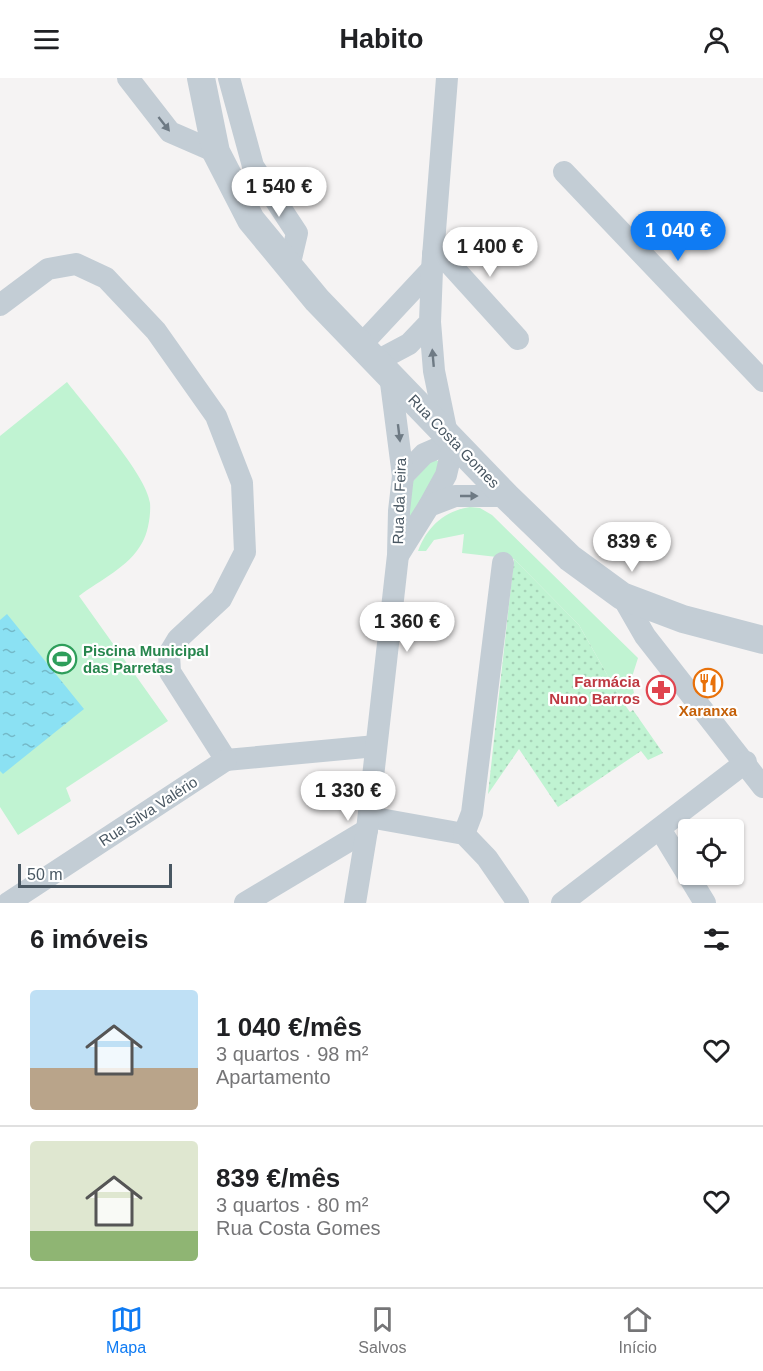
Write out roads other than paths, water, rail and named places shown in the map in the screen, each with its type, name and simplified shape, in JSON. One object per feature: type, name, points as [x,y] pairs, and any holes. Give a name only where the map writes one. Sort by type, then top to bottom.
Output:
[{"type":"street","points":[[128,78],[170,132],[216,152]]},
{"type":"street","name":"Rua Costa Gomes","points":[[201,78],[216,152],[251,220],[289,267],[506,496],[570,558],[622,596],[683,619],[763,640]]},
{"type":"street","points":[[229,78],[253,166],[297,233],[289,267]]},
{"type":"street","points":[[403,476],[424,454],[450,437],[434,371],[430,322],[432,261],[447,78]]},
{"type":"street","points":[[564,172],[763,381]]},
{"type":"street","points":[[432,261],[449,263],[518,339]]},
{"type":"street","points":[[376,361],[432,261]]},
{"type":"street","points":[[1,302],[48,269],[76,264],[106,278],[156,331],[216,416],[242,483],[244,552],[221,600],[178,639],[169,654],[170,672],[226,760],[376,746]]},
{"type":"street","points":[[376,361],[409,344],[430,322]]},
{"type":"street","name":"Rua da Feira","points":[[355,903],[368,824],[398,555],[403,476],[376,361]]},
{"type":"street","name":"Rua da Feira","points":[[398,555],[446,476],[450,437]]},
{"type":"street","name":"Rua da Feira","points":[[429,506],[456,496],[506,496]]},
{"type":"street","points":[[464,834],[472,813],[503,563]]},
{"type":"street","points":[[622,596],[645,636],[746,762],[763,788]]},
{"type":"street","name":"Rua Silva Valério","points":[[8,903],[226,760]]},
{"type":"street","points":[[562,903],[746,762]]},
{"type":"street","points":[[245,903],[368,824],[464,834],[488,858],[518,903]]},
{"type":"street","points":[[660,829],[705,903]]},
{"type":"water","points":[[7,614],[84,709],[3,774],[0,771],[0,620]]},
{"type":"place","name":"Piscina Municipal das Parretas","points":[[62,659]]},
{"type":"place","name":"Xaranxa","points":[[708,683]]},
{"type":"place","name":"Farmácia Nuno Barros","points":[[661,690]]}]
